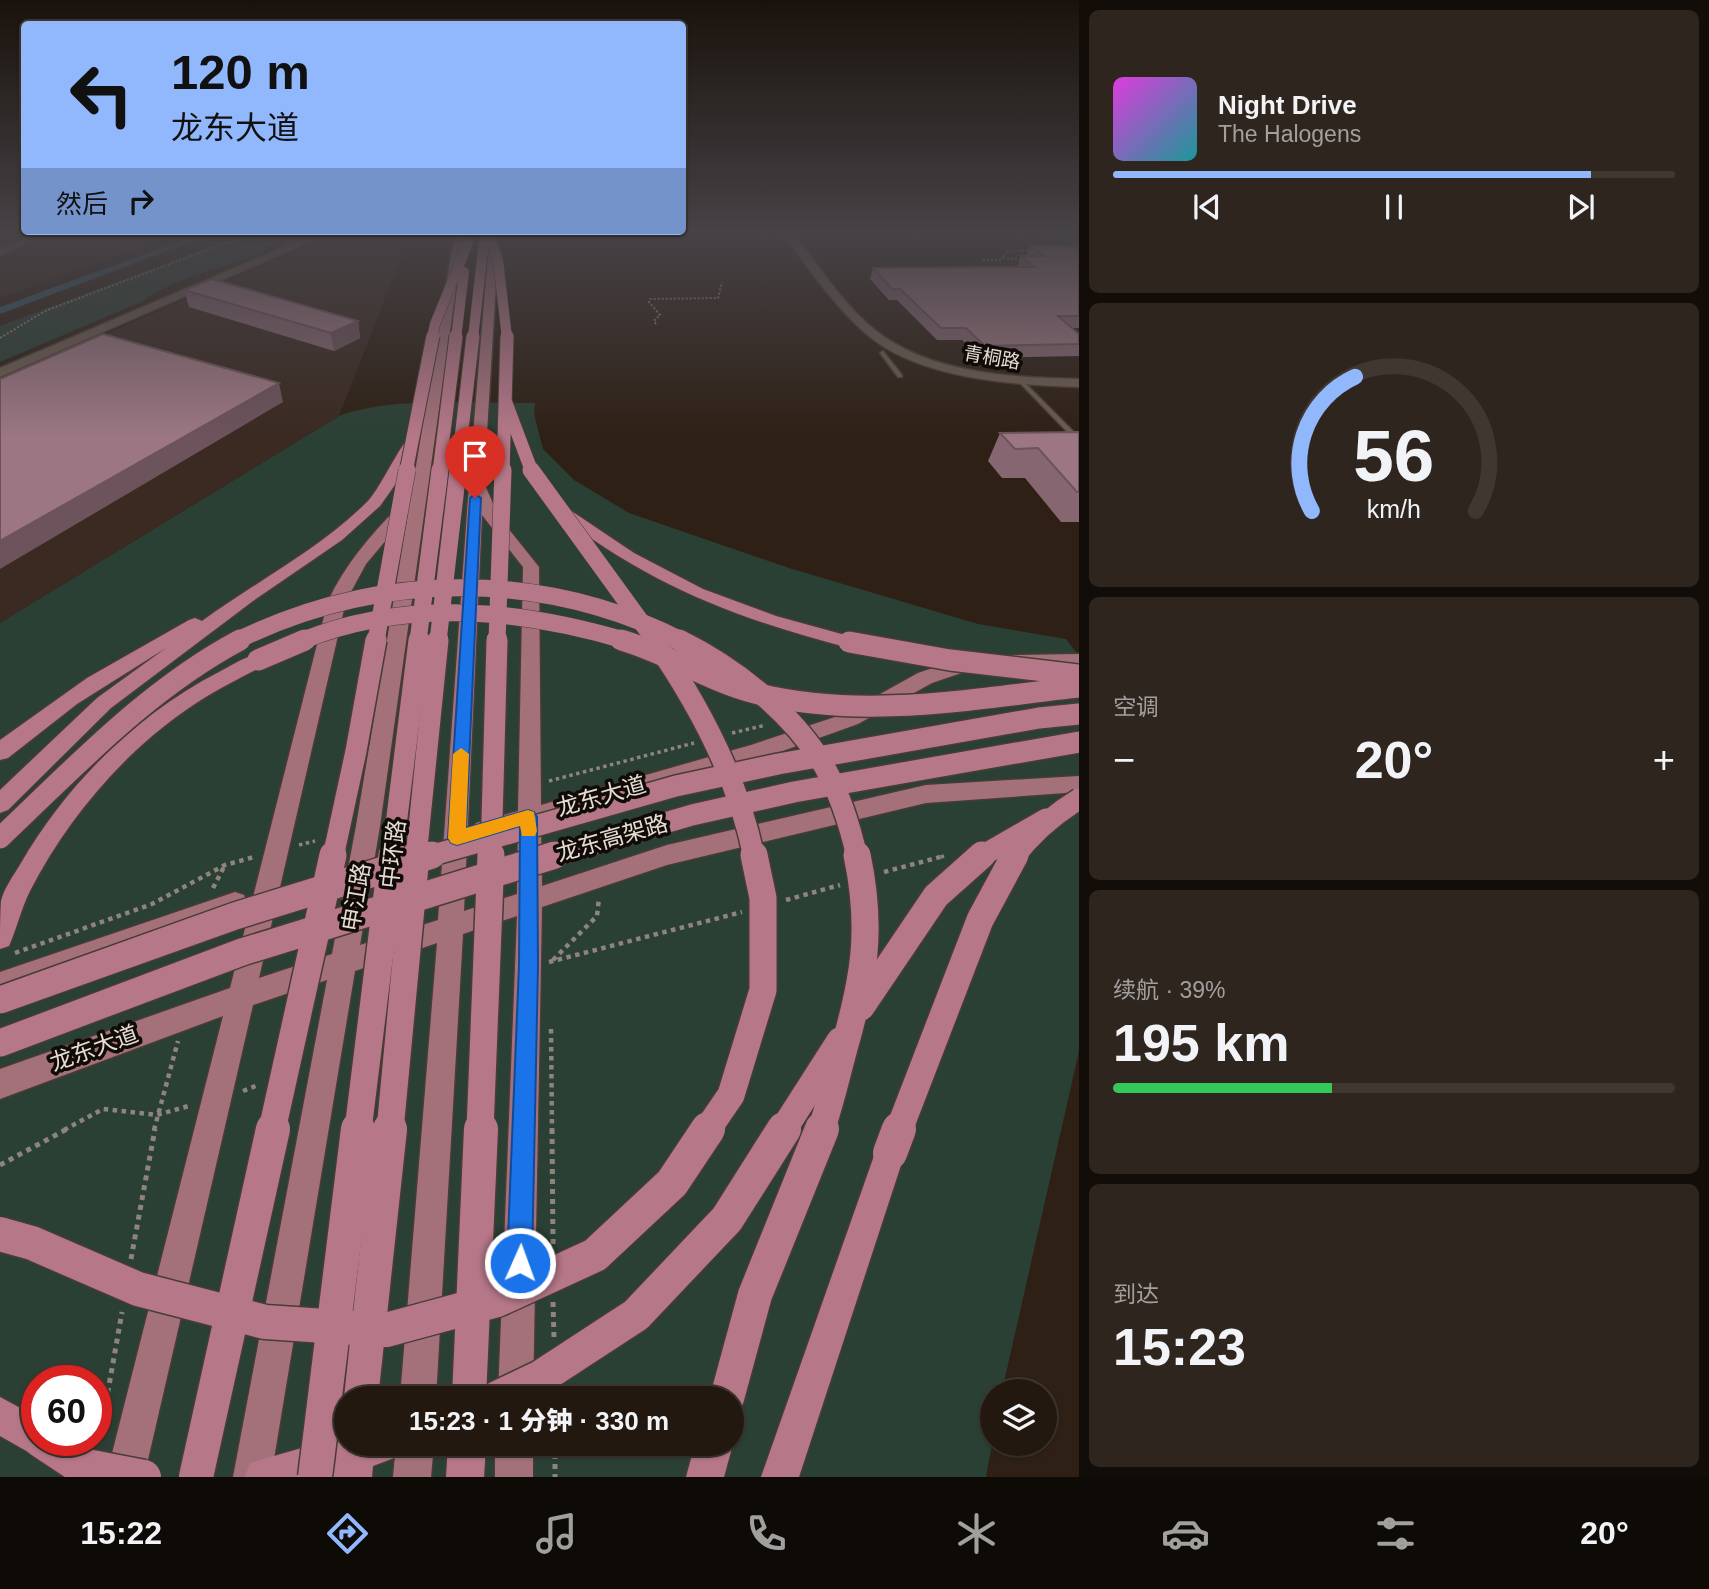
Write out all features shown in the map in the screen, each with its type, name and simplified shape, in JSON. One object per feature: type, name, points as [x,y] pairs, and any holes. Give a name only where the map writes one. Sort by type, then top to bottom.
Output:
[{"type":"highway","points":[[196,1477],[353,764],[435,324],[445,301]]},
{"type":"highway","name":"中环路","points":[[315,1477],[465,301]]},
{"type":"highway","name":"中环路","points":[[362,1386],[387,1159],[468,301]]},
{"type":"highway","points":[[470,1386],[486,1001],[506,403],[507,339],[503,301]]},
{"type":"highway","points":[[0,1234],[32,1243],[138,1289],[265,1322],[386,1330],[497,1300],[595,1255],[672,1183],[731,1094],[763,990],[763,898],[732,783],[703,716],[656,642],[549,499],[524,455],[506,403]]},
{"type":"highway","points":[[0,804],[104,704],[247,597],[336,537],[375,503],[395,475],[412,440]]},
{"type":"highway","points":[[549,499],[594,536],[627,558],[682,587],[781,625],[849,642],[950,660],[1079,675]]},
{"type":"highway","points":[[0,838],[148,702],[211,658],[272,624],[326,606],[390,592],[463,587],[516,589],[565,596],[636,617],[691,642],[732,670],[778,709],[822,763],[840,799],[859,858],[867,918],[860,993],[820,1134],[758,1286],[730,1386]]},
{"type":"highway","points":[[0,752],[75,695],[148,649],[247,597]]},
{"type":"highway","points":[[0,938],[19,889],[62,820],[103,770],[158,721],[204,688],[258,660],[318,634],[383,617],[444,611],[510,614],[568,625],[631,643],[742,690],[825,705],[944,701],[1079,687]]},
{"type":"highway","name":"龙东高架路","points":[[0,1000],[235,916],[448,850],[676,786],[790,761],[1039,718],[1079,714]]},
{"type":"highway","name":"龙东高架路","points":[[0,1042],[242,952],[459,883],[692,815],[794,792],[1079,742]]},
{"type":"highway","points":[[522,1386],[541,1377],[636,1315],[726,1219],[882,974],[936,896],[988,850],[1079,799]]},
{"type":"highway","points":[[780,1477],[890,1153],[978,924],[1007,866],[1046,819]]},
{"type":"highway","points":[[0,1415],[21,1428]]},
{"type":"highway","points":[[64,1456],[76,1464],[144,1477]]},
{"type":"highway","points":[[264,1477],[340,1456]]},
{"type":"highway","points":[[353,1477],[355,1456]]},
{"type":"highway","points":[[465,1477],[466,1456]]},
{"type":"highway","points":[[705,1477],[711,1456]]},
{"type":"main road","name":"申江路","points":[[252,1477],[361,866],[418,494],[460,301]]},
{"type":"main road","points":[[419,1386],[457,838],[489,301]]},
{"type":"main road","points":[[477,470],[480,494],[491,514],[531,567],[529,900],[516,1386]]},
{"type":"main road","points":[[125,1477],[342,589],[346,577],[378,536],[418,494]]},
{"type":"main road","name":"龙东大道","points":[[0,984],[200,914],[755,752],[851,719],[925,678],[977,661],[1079,660]]},
{"type":"main road","name":"龙东大道","points":[[0,1084],[186,1015],[667,855],[926,794],[1079,784]]},
{"type":"main road","points":[[412,1477],[414,1456]]},
{"type":"main road","points":[[513,1477],[514,1456]]},
{"type":"street","points":[[0,372],[164,301]]},
{"type":"street","name":"青桐路","points":[[844,301],[862,323],[889,344],[934,363],[1021,381],[1079,383]]},
{"type":"lane","points":[[883,353],[900,376]]},
{"type":"lane","points":[[1021,381],[1079,440]]},
{"type":"path","points":[[0,338],[45,312],[73,301]]},
{"type":"path","points":[[649,301],[660,315],[654,321],[656,324]]},
{"type":"path","points":[[575,774],[583,801]]},
{"type":"path","points":[[200,914],[225,865]]},
{"type":"path","points":[[551,975],[551,962],[597,916],[602,875]]},
{"type":"path","points":[[131,1262],[157,1115],[186,1015]]},
{"type":"path","points":[[551,1016],[553,1248]]},
{"type":"path","points":[[553,1289],[554,1344]]},
{"type":"path","points":[[112,1368],[124,1303]]},
{"type":"path","points":[[555,1456],[555,1477]]},
{"type":"shaded area","points":[[182,301],[384,301],[339,416],[0,623],[0,380]]},
{"type":"green space","points":[[66,301],[143,301],[0,362],[0,326]]},
{"type":"green space","points":[[409,403],[535,403],[534,414],[543,449],[574,480],[629,513],[789,568],[978,624],[1066,639],[1079,656],[1079,1051],[1005,1379],[980,1379],[980,1456],[990,1456],[986,1477],[0,1477],[0,623],[339,416]]},
{"type":"building","points":[[221,301],[288,301],[358,321],[331,333]]},
{"type":"building","points":[[913,301],[1079,301],[1079,316],[1058,316],[1079,334],[1079,344],[985,346],[966,328],[941,328]]},
{"type":"building","points":[[103,334],[279,383],[0,541],[0,379]]},
{"type":"building","points":[[1079,432],[1079,492],[1038,448],[1015,449],[1000,433]]},
{"type":"waterway","points":[[0,311],[27,301]]},
{"type":"slow traffic","points":[[461,754],[457,838],[528,817],[528,831]]},
{"type":"route","points":[[475,498],[457,838],[528,817],[528,965],[520,1263]]}]
